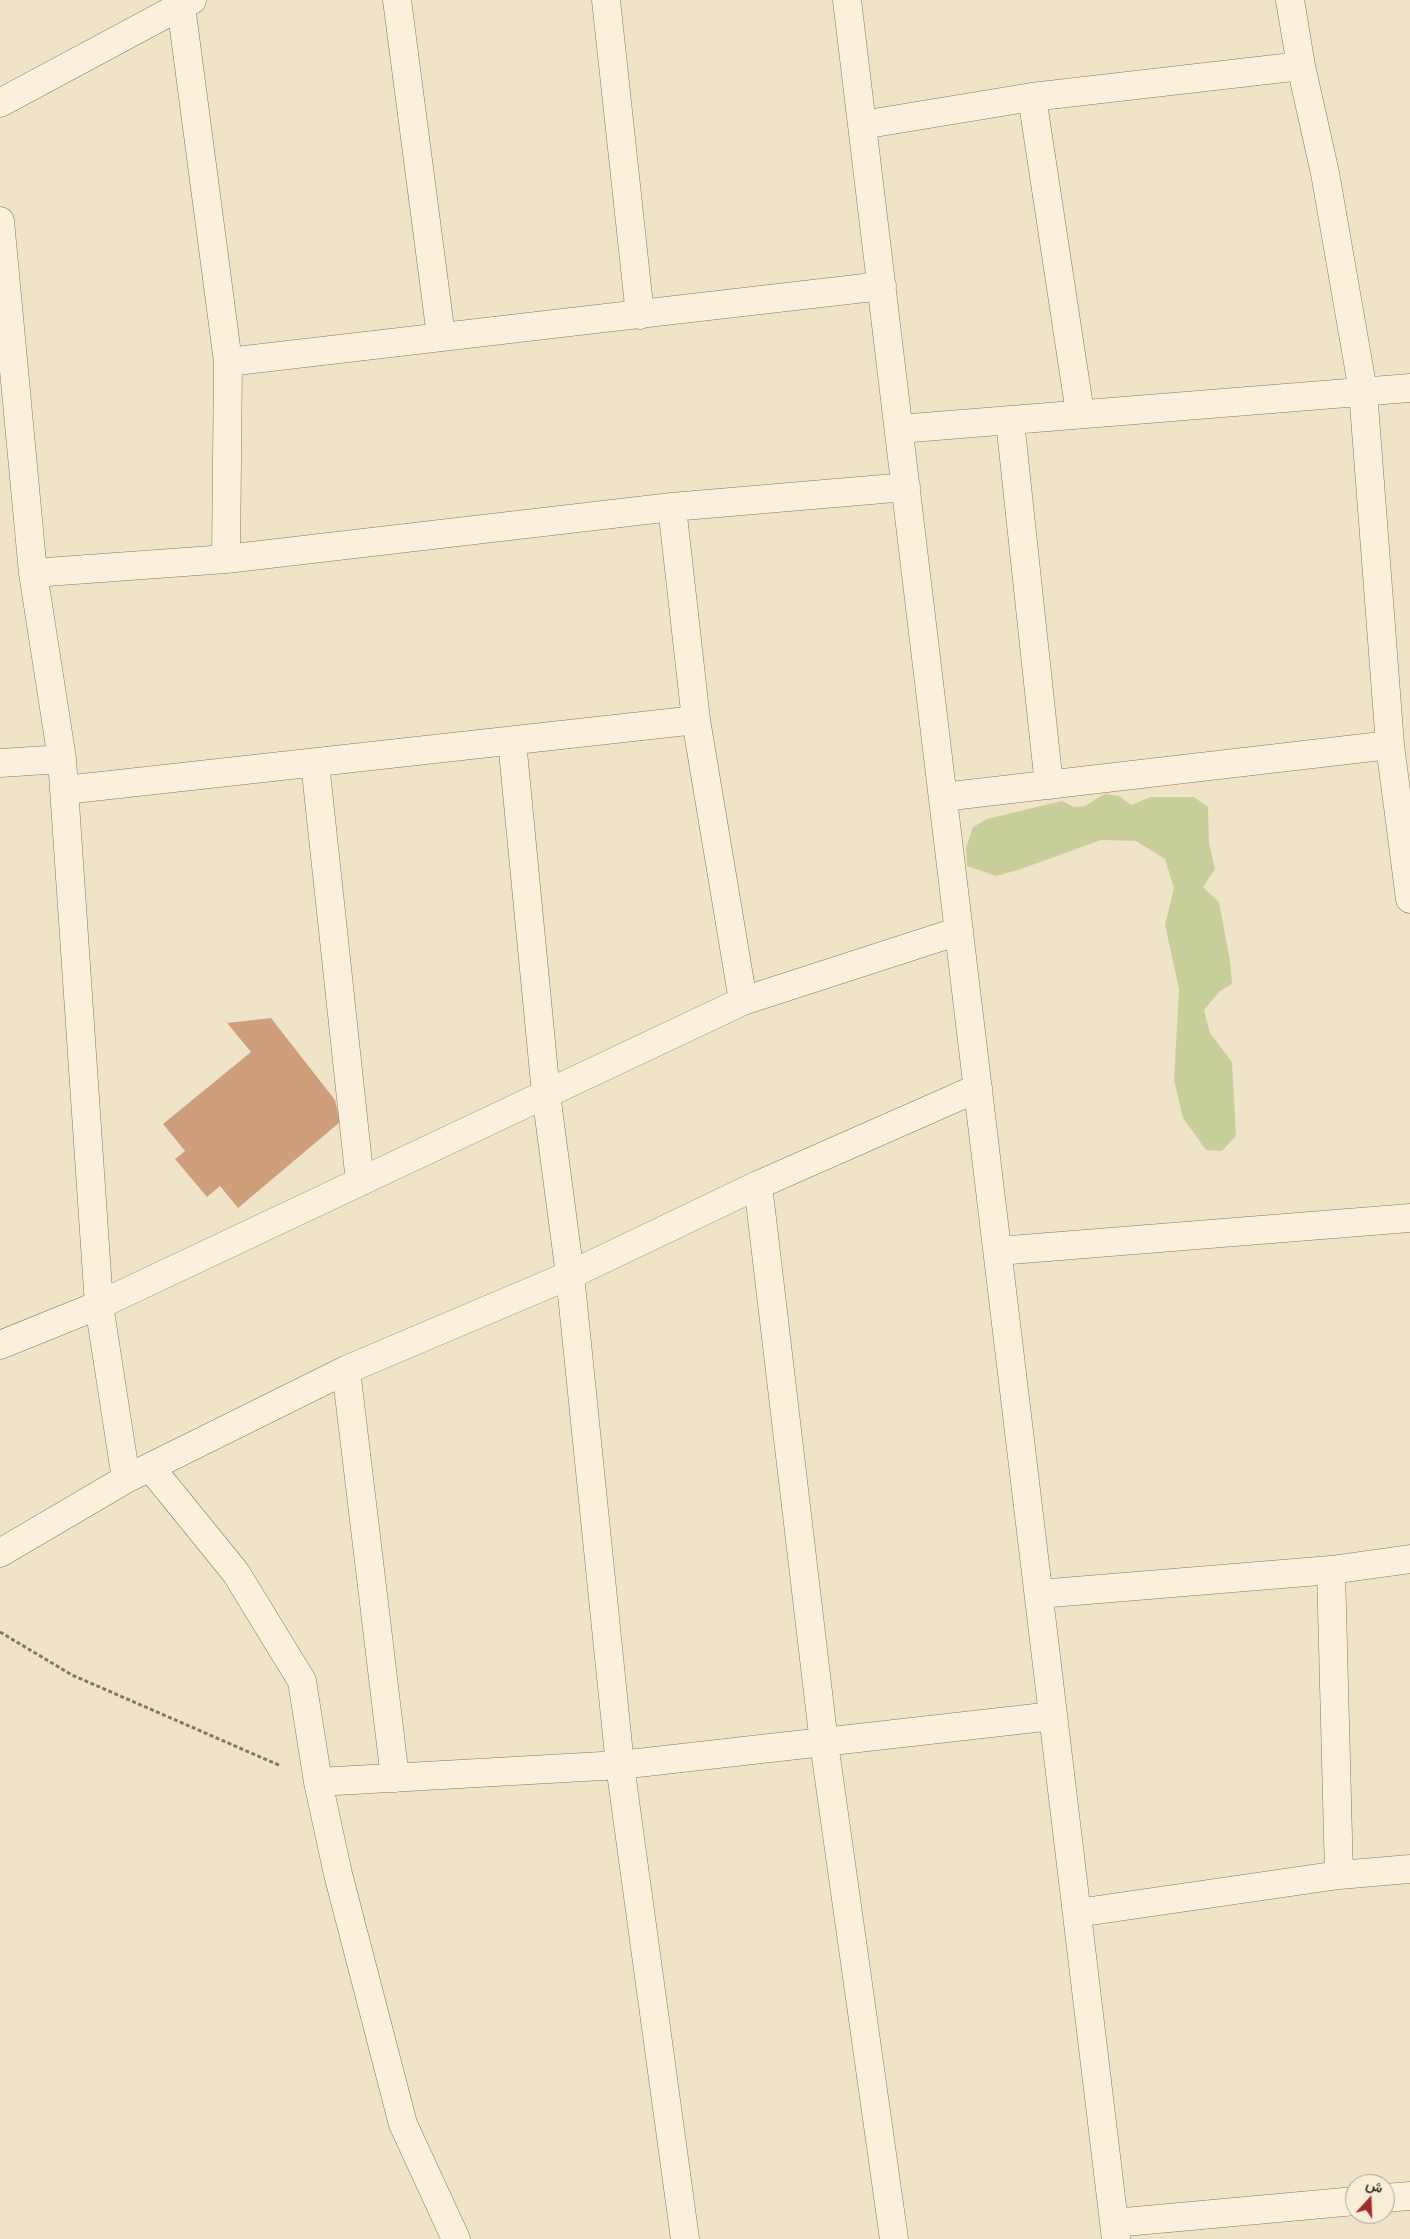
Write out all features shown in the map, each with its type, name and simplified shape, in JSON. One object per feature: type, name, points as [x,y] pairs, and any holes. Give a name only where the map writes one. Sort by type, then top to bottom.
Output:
[{"type":"street","points":[[397,0],[441,336]]},
{"type":"street","points":[[606,0],[640,315]]},
{"type":"street","points":[[848,0],[1115,2231],[1345,2202]]},
{"type":"street","points":[[1290,0],[1301,66],[1325,173],[1363,392],[1390,745],[1410,899]]},
{"type":"street","points":[[0,103],[186,3],[228,362],[226,559]]},
{"type":"street","points":[[862,125],[1032,97],[1301,66]]},
{"type":"street","points":[[1032,97],[1080,413]]},
{"type":"street","points":[[0,221],[34,573],[65,790],[99,1305],[126,1479]]},
{"type":"street","points":[[228,362],[882,286]]},
{"type":"street","points":[[899,429],[1410,388]]},
{"type":"street","points":[[1010,421],[1049,785]]},
{"type":"street","points":[[34,573],[226,559],[672,507],[906,487]]},
{"type":"street","points":[[672,507],[696,720],[743,1001]]},
{"type":"street","points":[[65,790],[512,742],[696,720]]},
{"type":"street","points":[[512,742],[546,1094],[570,1275],[620,1765],[685,2239]]},
{"type":"street","points":[[943,797],[1390,745]]},
{"type":"street","points":[[0,763],[62,759]]},
{"type":"street","points":[[315,763],[360,1182]]},
{"type":"street","points":[[0,1346],[99,1305],[743,1001],[959,931]]},
{"type":"street","points":[[0,1553],[126,1479],[346,1370],[570,1275],[758,1185],[978,1088]]},
{"type":"street","points":[[758,1185],[824,1743],[894,2239]]},
{"type":"street","points":[[998,1251],[1410,1218]]},
{"type":"street","points":[[346,1370],[395,1778]]},
{"type":"street","points":[[150,1467],[236,1573],[302,1681],[318,1782],[338,1874],[404,2124],[456,2239]]},
{"type":"street","points":[[1039,1594],[1331,1570],[1410,1559]]},
{"type":"street","points":[[1331,1570],[1340,1875]]},
{"type":"street","points":[[318,1782],[620,1765],[1053,1716]]},
{"type":"street","points":[[1077,1914],[1340,1875],[1410,1869]]},
{"type":"street","points":[[1395,2197],[1410,2196]]},
{"type":"path","points":[[0,1632],[72,1675],[318,1782]]},
{"type":"green space","points":[[1104,794],[1119,796],[1131,805],[1151,797],[1194,797],[1208,807],[1209,843],[1215,869],[1203,887],[1219,902],[1230,961],[1232,984],[1220,991],[1204,1010],[1210,1033],[1232,1062],[1236,1136],[1222,1151],[1206,1150],[1183,1118],[1174,1080],[1179,989],[1165,925],[1174,888],[1165,859],[1136,841],[1101,840],[996,876],[967,866],[966,848],[973,827],[987,819],[1062,801],[1074,807],[1085,806]]},
{"type":"building","points":[[271,1018],[335,1100],[340,1122],[238,1208],[220,1186],[207,1197],[175,1159],[185,1151],[163,1124],[251,1052],[227,1023]]}]
